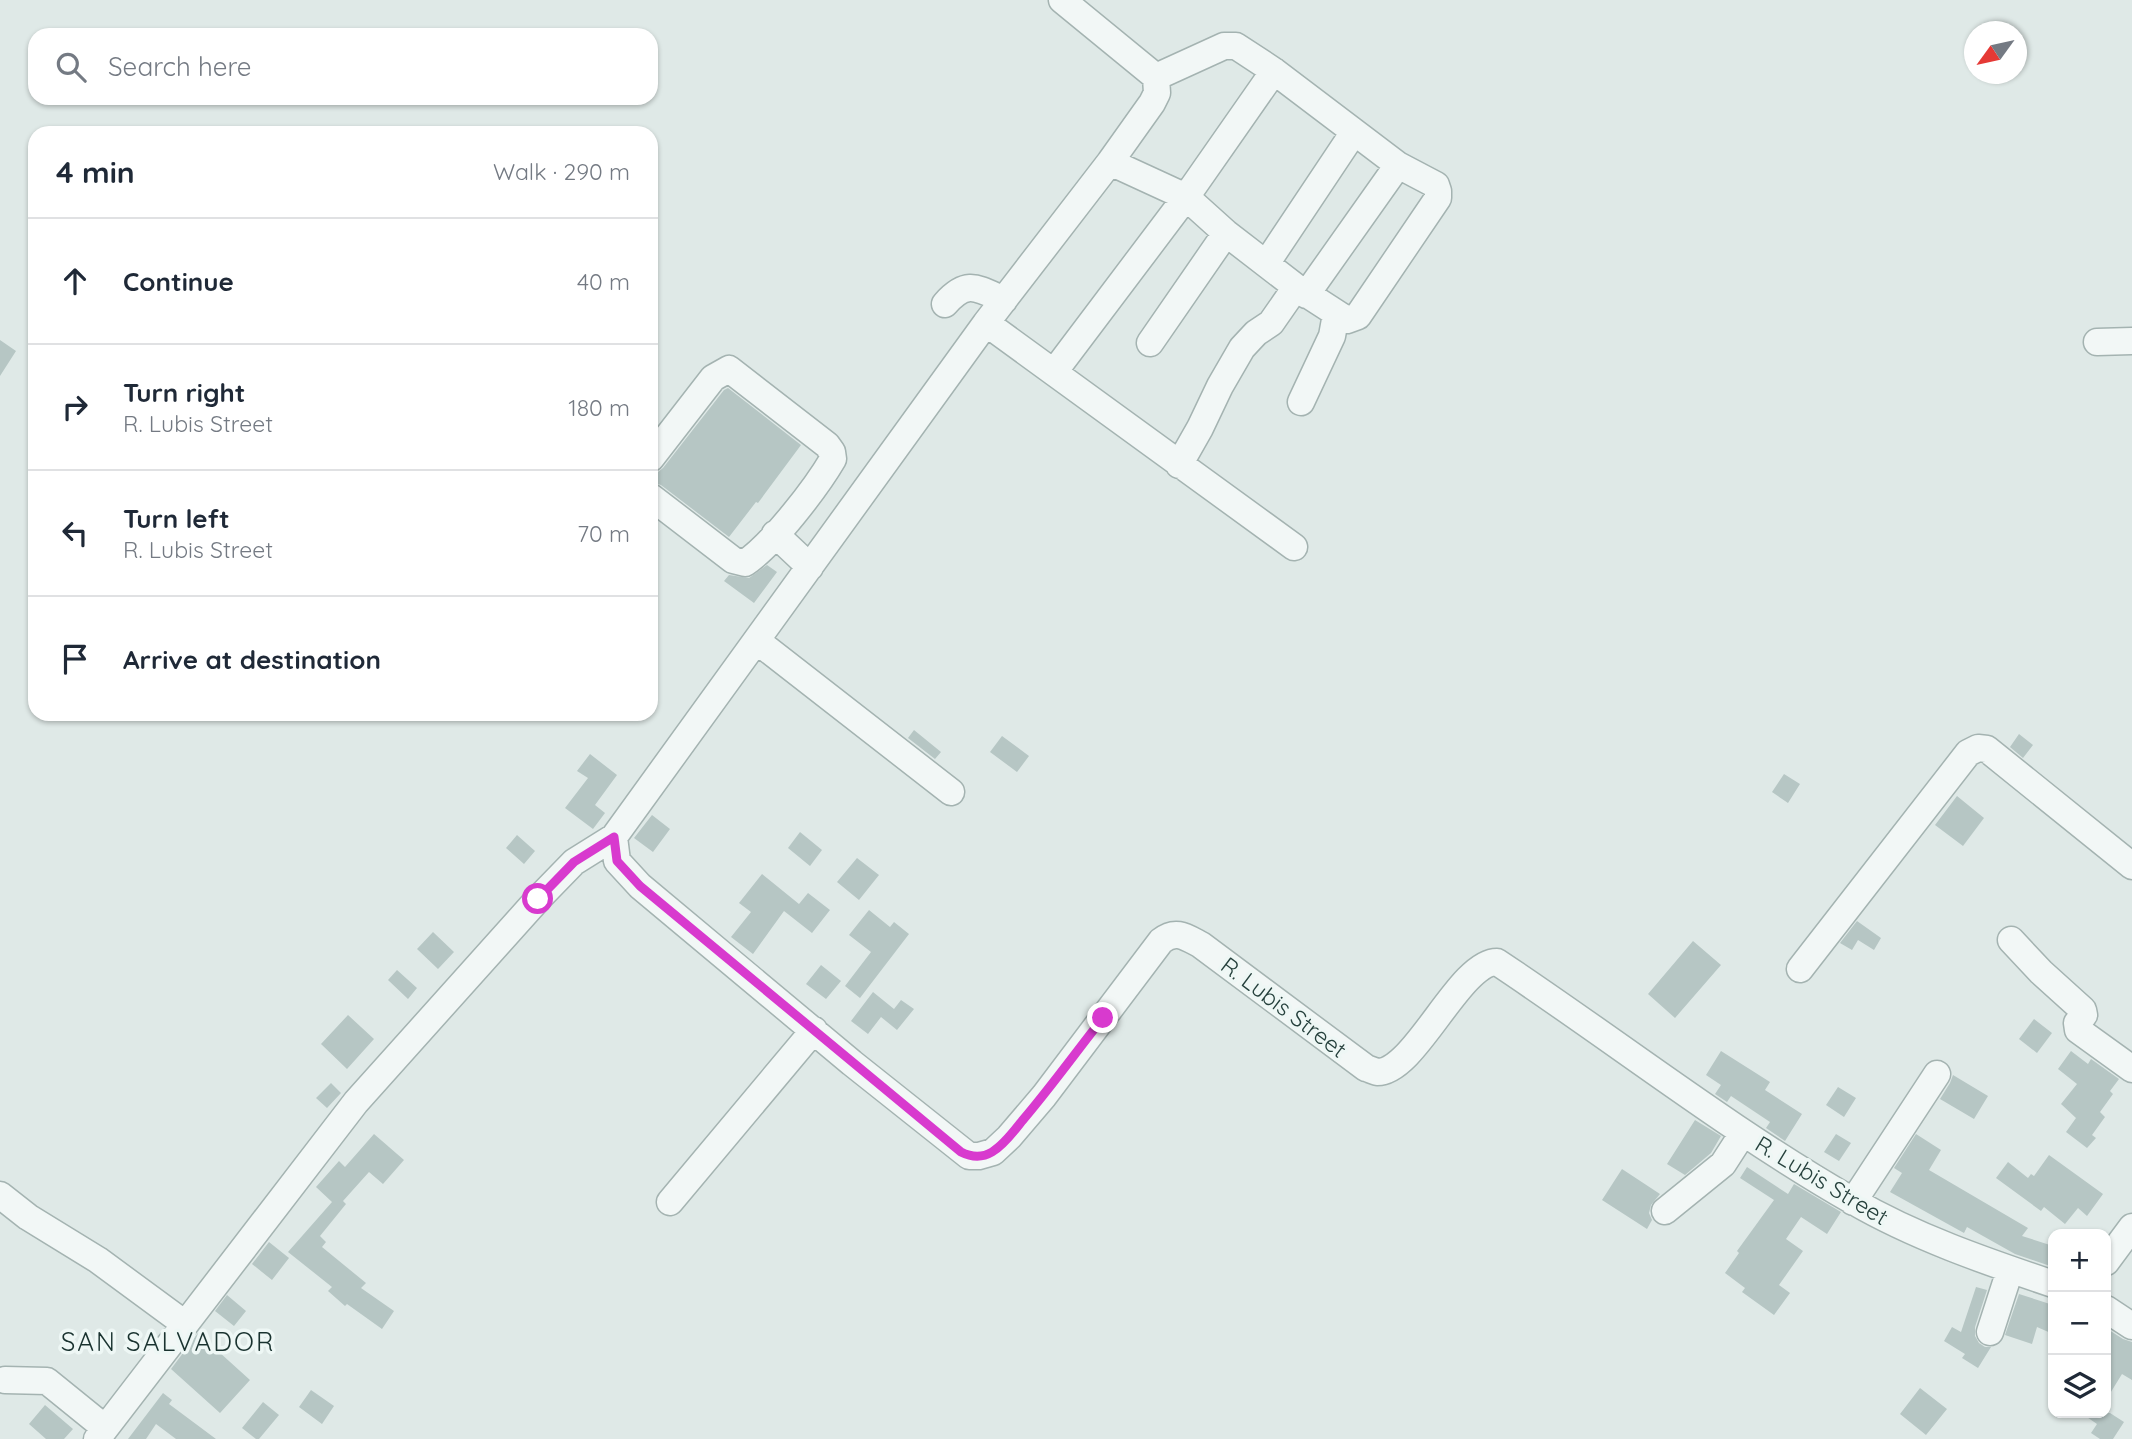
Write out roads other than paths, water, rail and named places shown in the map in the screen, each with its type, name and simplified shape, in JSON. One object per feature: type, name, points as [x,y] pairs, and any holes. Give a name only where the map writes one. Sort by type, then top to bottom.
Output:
[{"type":"street","points":[[5,1380],[47,1381],[101,1434],[356,1101],[574,862],[614,837],[986,323],[1152,103],[1157,93],[1156,77],[1062,0]]},
{"type":"street","points":[[1110,162],[1186,197],[1226,233],[1301,291],[1347,320],[1358,316],[1438,198],[1436,185],[1398,164],[1274,71],[1236,46],[1229,45],[1156,77]]},
{"type":"street","points":[[1054,372],[1186,197],[1274,71]]},
{"type":"street","points":[[1266,264],[1354,132]]},
{"type":"street","points":[[1179,465],[1242,348],[1256,333],[1271,323],[1301,291],[1398,164]]},
{"type":"street","points":[[1150,344],[1226,233]]},
{"type":"street","points":[[945,304],[965,288],[979,289],[1004,300]]},
{"type":"street","points":[[1301,402],[1329,344],[1335,314]]},
{"type":"street","points":[[986,323],[1294,547]]},
{"type":"street","points":[[2098,342],[2132,341]]},
{"type":"street","points":[[658,449],[713,378],[727,369],[827,445],[833,458],[775,534],[748,562],[733,560],[658,502]]},
{"type":"street","points":[[775,534],[810,567]]},
{"type":"street","points":[[757,641],[951,792]]},
{"type":"street","points":[[1800,969],[1968,753],[1978,748],[1987,749],[2132,866]]},
{"type":"street","name":"R. Lubis Street","points":[[614,837],[617,861],[640,886],[969,1156],[993,1152],[1009,1137],[1161,941],[1172,934],[1180,934],[1201,945],[1366,1068],[1377,1072],[1408,1055],[1472,976],[1490,962],[1497,962],[1743,1133],[1853,1202],[1900,1226],[2048,1282]]},
{"type":"street","points":[[2011,940],[2083,1010],[2084,1015],[2077,1023],[2078,1030],[2132,1069]]},
{"type":"street","points":[[670,1202],[814,1030]]},
{"type":"street","points":[[1853,1202],[1937,1074]]},
{"type":"street","points":[[1665,1211],[1723,1164],[1743,1133]]},
{"type":"street","points":[[0,1195],[28,1217],[98,1260],[185,1324]]},
{"type":"street","points":[[2111,1255],[2132,1227]]},
{"type":"street","points":[[1990,1332],[2010,1270]]},
{"type":"street","points":[[2111,1312],[2132,1326]]},
{"type":"district","name":"SAN SALVADOR","points":[[168,1341]]}]
